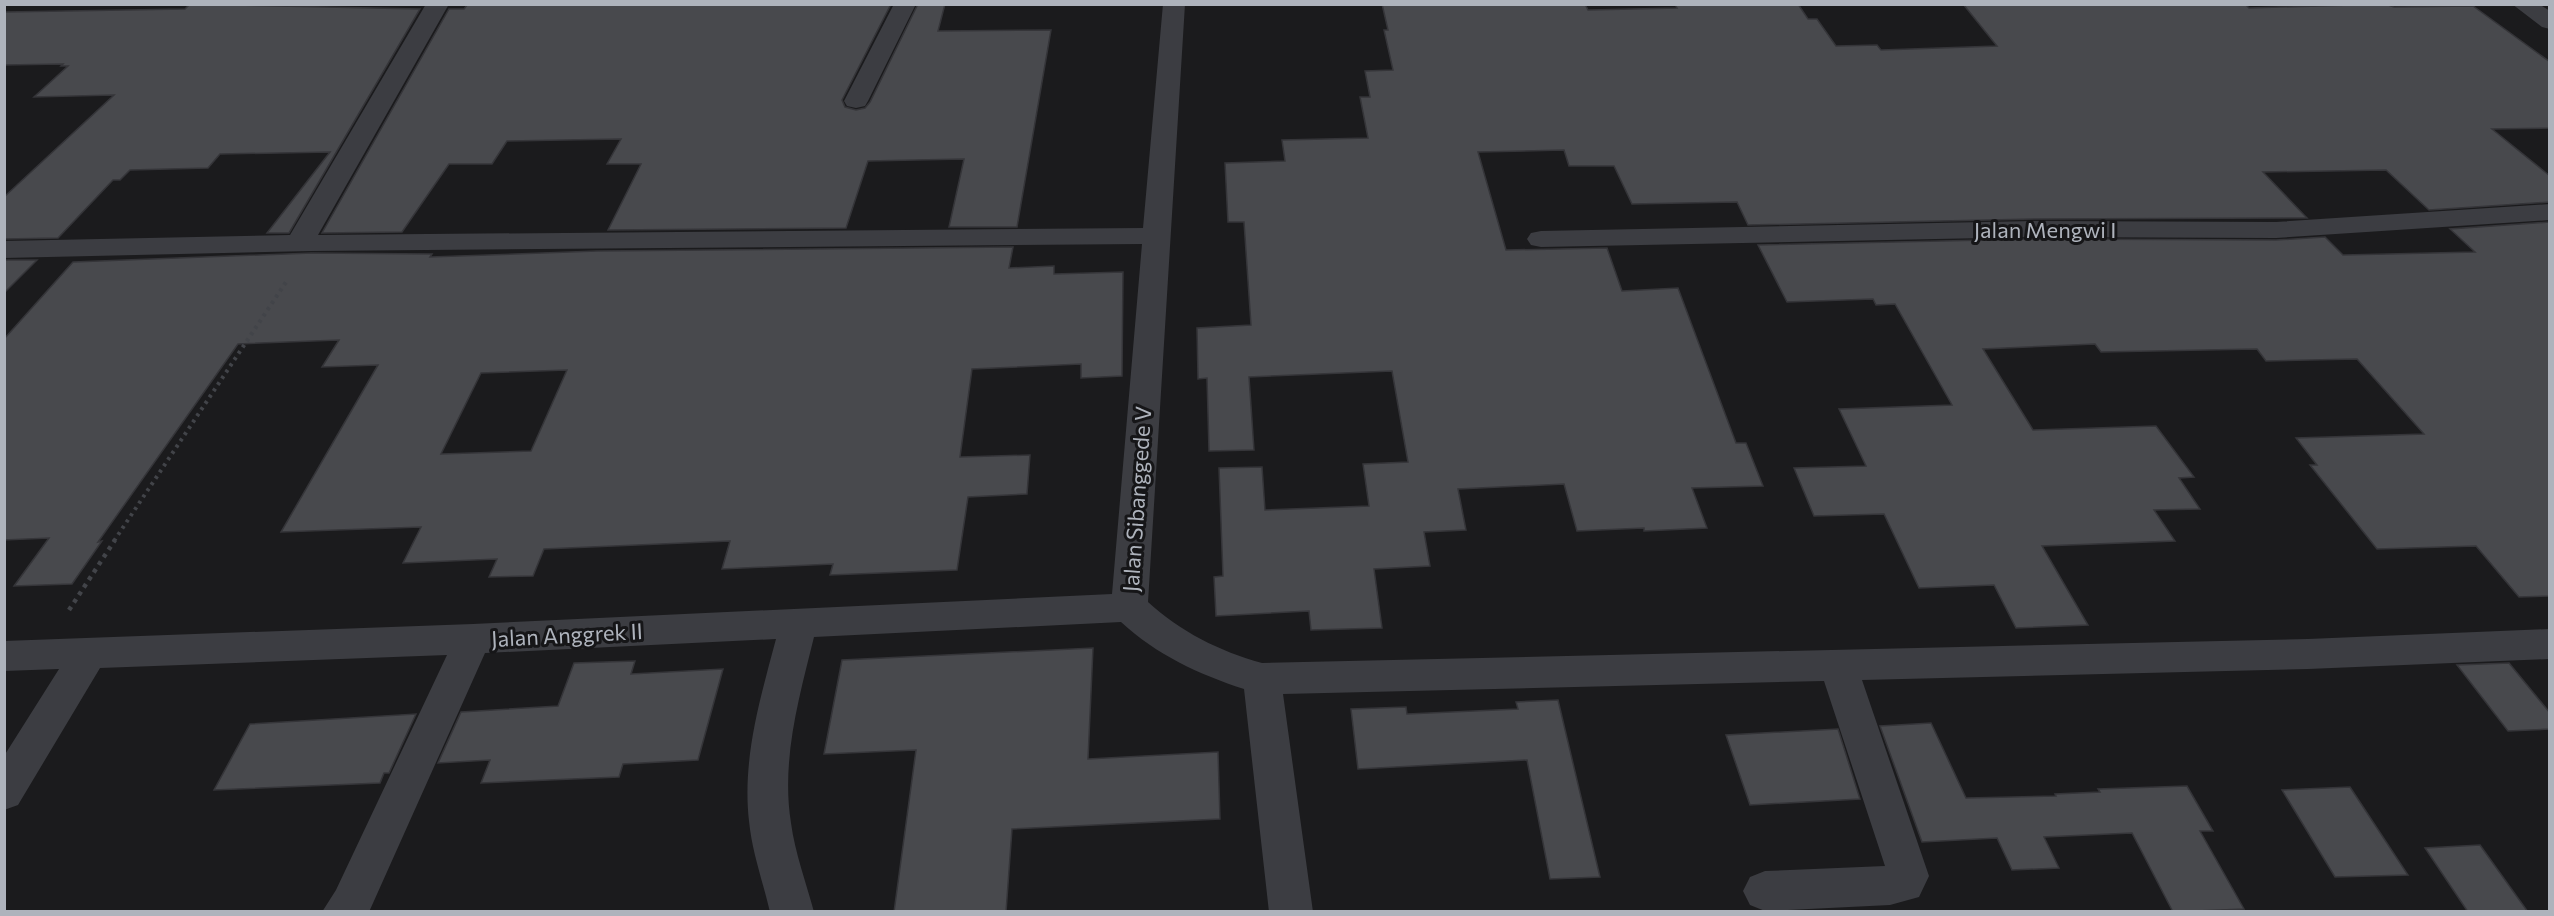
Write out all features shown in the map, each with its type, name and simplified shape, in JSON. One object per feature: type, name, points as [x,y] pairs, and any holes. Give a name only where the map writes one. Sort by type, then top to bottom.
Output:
[{"type":"street","points":[[305,244],[438,4]]},
{"type":"street","points":[[856,101],[905,4]]},
{"type":"street","name":"Jalan Sibanggede V","points":[[1174,4],[1129,607],[1149,627],[1198,658],[1262,679],[2308,654],[2550,644]]},
{"type":"street","points":[[2523,4],[2550,22]]},
{"type":"street","name":"Jalan Mengwi I","points":[[1541,238],[2037,229],[2276,230],[2550,212]]},
{"type":"street","points":[[4,250],[305,244],[1156,236]]},
{"type":"street","name":"Jalan Anggrek II","points":[[22,655],[798,625],[1129,607]]},
{"type":"street","points":[[792,912],[770,822],[768,783],[775,721],[798,625]]},
{"type":"street","points":[[344,912],[351,904],[473,639]]},
{"type":"street","points":[[4,792],[89,653]]},
{"type":"street","points":[[1765,891],[1890,885],[1904,883],[1908,876],[1906,864],[1838,665]]},
{"type":"street","points":[[1262,679],[1291,912]]},
{"type":"path","points":[[22,655],[305,244]]},
{"type":"building","points":[[190,4],[420,9],[289,233],[267,233],[330,152],[220,154],[208,168],[130,170],[120,180],[113,180],[58,238],[4,239],[4,197],[114,95],[34,97],[68,66],[61,66],[63,64],[4,65],[4,12],[185,9]]},
{"type":"building","points":[[468,4],[891,4],[842,100],[845,107],[856,110],[865,108],[870,102],[918,4],[945,4],[938,31],[1051,30],[1017,227],[949,227],[964,159],[868,161],[846,228],[608,230],[641,164],[607,164],[621,139],[507,141],[492,164],[449,164],[402,232],[322,233],[449,9],[464,9]]},
{"type":"building","points":[[1382,4],[1585,4],[1588,10],[1677,8],[1675,4],[1798,4],[1808,19],[1817,19],[1836,46],[1877,45],[1881,50],[1997,46],[1963,4],[2245,4],[2249,8],[2385,4],[2394,7],[2473,6],[2550,62],[2550,128],[2492,129],[2550,176],[2550,202],[2429,210],[2386,170],[2263,172],[2307,218],[2037,219],[1748,225],[1737,202],[1632,204],[1614,166],[1569,166],[1564,150],[1478,152],[1506,250],[1607,248],[1622,291],[1678,288],[1736,443],[1746,443],[1763,486],[1692,488],[1707,528],[1644,531],[1644,528],[1577,531],[1564,484],[1458,489],[1466,530],[1424,532],[1430,566],[1374,569],[1382,628],[1311,630],[1309,611],[1216,616],[1214,577],[1223,576],[1219,468],[1262,467],[1265,510],[1369,506],[1363,464],[1408,462],[1392,371],[1249,377],[1254,450],[1209,451],[1207,378],[1198,379],[1197,328],[1251,325],[1244,222],[1228,222],[1225,163],[1285,161],[1282,140],[1368,138],[1360,97],[1370,97],[1365,71],[1393,70],[1384,30],[1388,30]]},
{"type":"building","points":[[2550,222],[2550,596],[2519,597],[2476,546],[2377,549],[2310,465],[2317,465],[2296,438],[2424,434],[2357,359],[2266,361],[2257,349],[2101,352],[2095,344],[1983,349],[2033,430],[2156,426],[2194,477],[2179,478],[2200,509],[2154,510],[2175,541],[2042,546],[2088,625],[2016,628],[1994,585],[1919,588],[1884,514],[1814,516],[1794,468],[1866,466],[1839,409],[1952,405],[1895,304],[1876,305],[1873,299],[1787,302],[1758,245],[2037,239],[2276,240],[2325,237],[2343,255],[2475,252],[2450,229]]},
{"type":"building","points":[[1013,247],[1009,268],[1054,266],[1054,274],[1123,272],[1122,376],[1081,378],[1081,364],[972,369],[960,457],[1030,455],[1027,494],[968,497],[957,570],[830,575],[833,564],[722,569],[730,541],[544,549],[533,576],[489,577],[497,559],[403,563],[421,527],[281,532],[378,365],[322,367],[339,340],[238,344],[98,542],[102,541],[72,584],[14,586],[49,538],[4,540],[4,339],[73,262],[312,253],[432,254],[430,257],[597,251]],"holes":[[[567,370],[531,451],[441,454],[481,373]]]},
{"type":"building","points":[[4,260],[37,260],[4,293]]},
{"type":"building","points":[[1093,648],[1088,759],[1218,752],[1220,819],[1012,829],[1006,912],[894,912],[916,750],[824,754],[842,660]]},
{"type":"building","points":[[635,661],[631,674],[723,669],[698,760],[623,764],[619,777],[481,783],[490,760],[438,763],[461,712],[558,706],[574,663]]},
{"type":"building","points":[[2509,663],[2550,713],[2550,729],[2508,731],[2457,665]]},
{"type":"building","points":[[1558,700],[1600,877],[1550,879],[1527,760],[1358,769],[1351,709],[1406,707],[1407,714],[1518,709],[1516,702]]},
{"type":"building","points":[[416,714],[389,773],[384,773],[380,783],[214,790],[250,724]]},
{"type":"building","points":[[1931,723],[1966,798],[2056,796],[2055,794],[2100,792],[2098,789],[2187,786],[2213,831],[2200,831],[2244,909],[2173,912],[2132,833],[2044,837],[2059,868],[2012,870],[1997,838],[1922,842],[1880,726]]},
{"type":"building","points":[[1838,729],[1860,799],[1750,805],[1726,735]]},
{"type":"building","points":[[2350,787],[2408,875],[2335,877],[2282,790]]},
{"type":"building","points":[[2480,845],[2528,912],[2468,912],[2425,848]]}]
